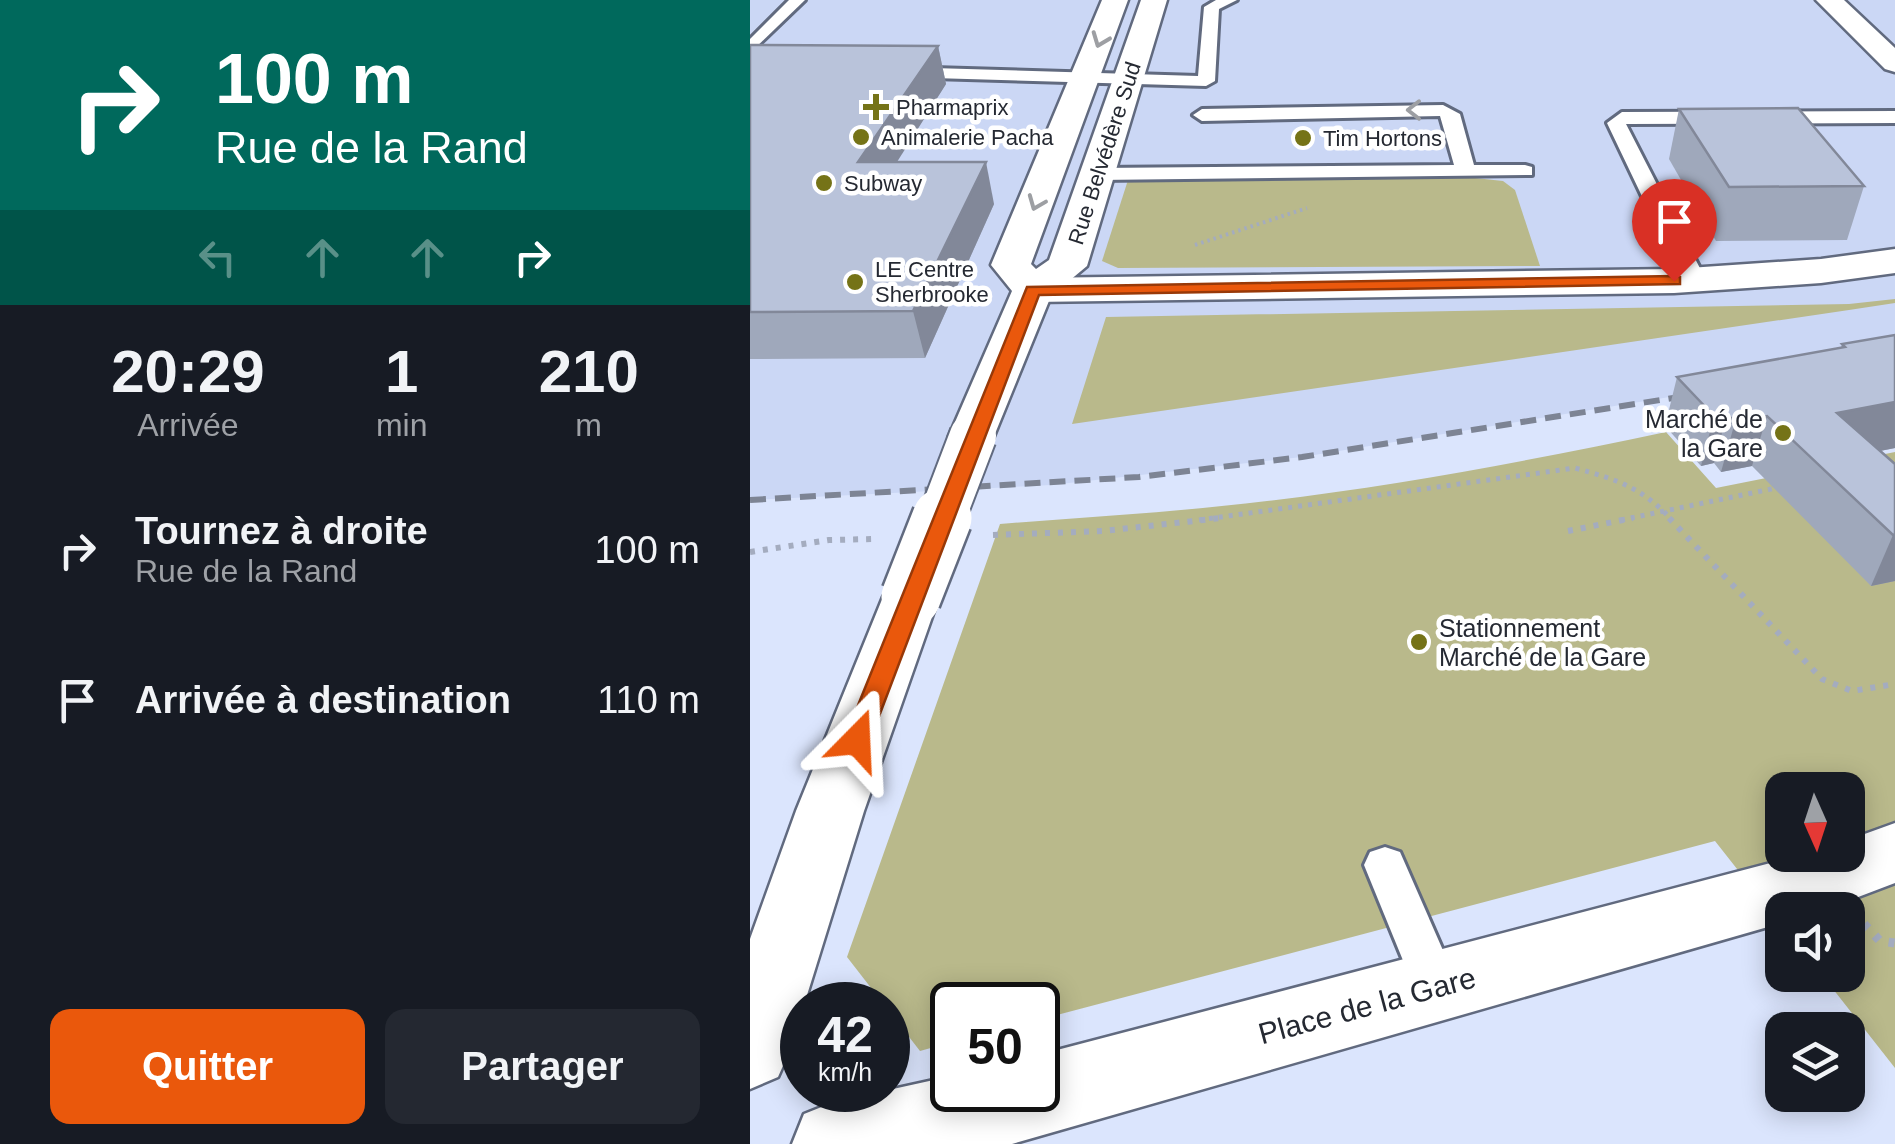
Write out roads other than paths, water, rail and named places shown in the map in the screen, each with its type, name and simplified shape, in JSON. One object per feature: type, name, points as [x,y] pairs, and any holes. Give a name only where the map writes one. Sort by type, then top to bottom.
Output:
[{"type":"main road","name":"Rue Belvédère Sud","points":[[1032,290],[1011,265],[1116,0]]},
{"type":"main road","name":"Rue Belvédère Sud","points":[[750,1050],[830,811],[899,568],[973,436],[1032,290],[1066,266],[1154,0]]},
{"type":"main road","points":[[1829,0],[1895,63]]},
{"type":"main road","points":[[1032,290],[1694,280],[1895,262]]},
{"type":"main road","name":"Place de la Gare","points":[[834,1144],[966,1115],[1825,880],[1895,852]]},
{"type":"lane","points":[[750,48],[798,0]]},
{"type":"lane","points":[[887,72],[1206,81],[1212,6],[1230,0]]},
{"type":"lane","points":[[1202,116],[1443,110],[1450,114],[1466,172]]},
{"type":"lane","points":[[1694,280],[1616,123],[1622,118],[1895,117]]},
{"type":"lane","points":[[1098,174],[1525,172]]},
{"type":"lane","points":[[1384,866],[1436,986]]},
{"type":"railway","points":[[750,500],[1139,477],[1302,457],[1698,394]]},
{"type":"place","name":"Pharmaprix","points":[[876,107]]},
{"type":"place","name":"Animalerie Pacha","points":[[861,137]]},
{"type":"place","name":"Tim Hortons","points":[[1303,138]]},
{"type":"place","name":"Subway","points":[[824,183]]},
{"type":"place","name":"LE Centre Sherbrooke","points":[[855,282]]},
{"type":"place","name":"Marché de la Gare","points":[[1783,433]]},
{"type":"place","name":"Stationnement Marché de la Gare","points":[[1419,642]]}]
